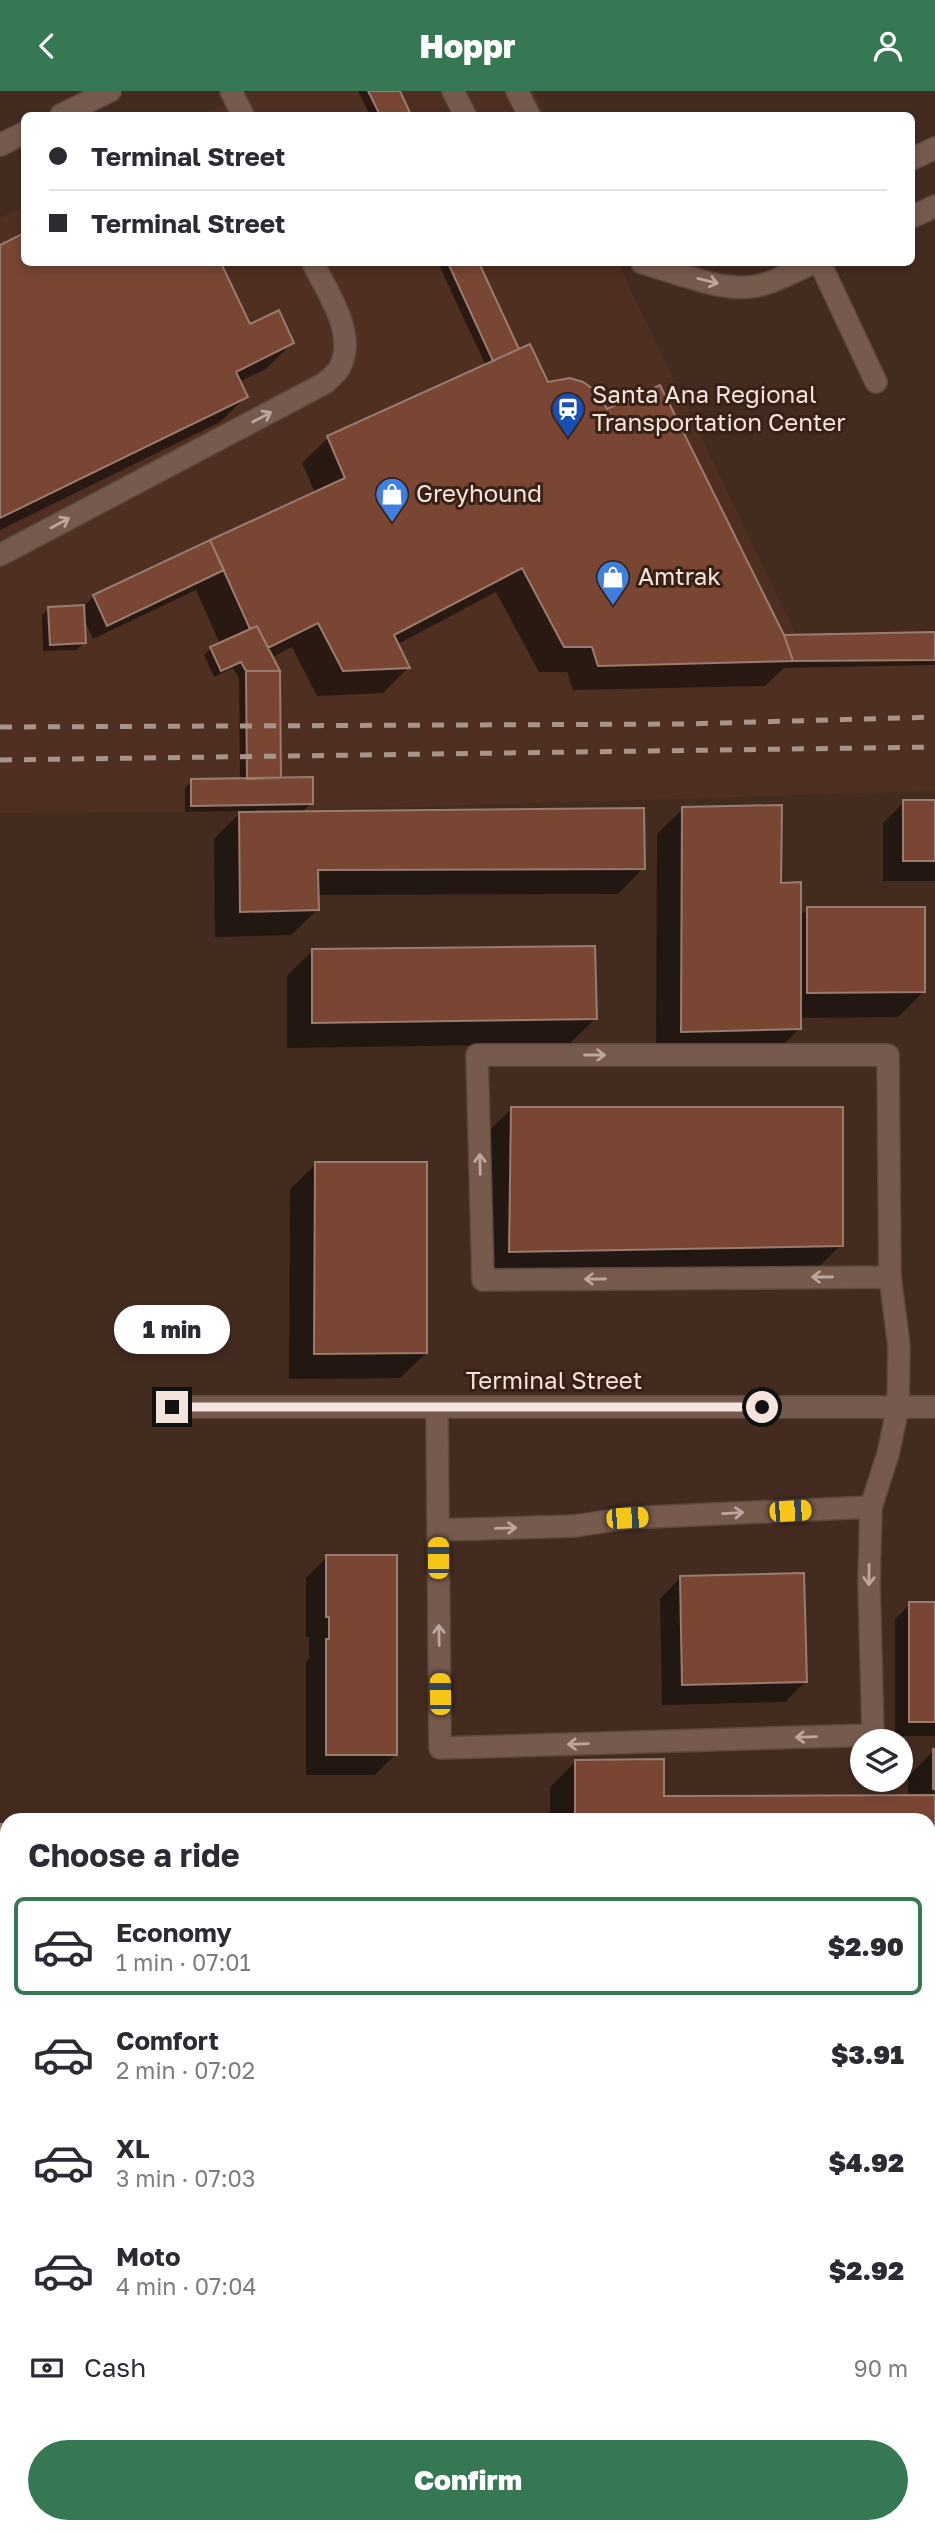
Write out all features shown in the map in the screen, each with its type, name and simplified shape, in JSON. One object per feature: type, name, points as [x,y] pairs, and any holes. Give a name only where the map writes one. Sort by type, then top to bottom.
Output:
[{"type":"street","points":[[67,112],[110,91]]},
{"type":"street","points":[[231,91],[242,112]]},
{"type":"street","points":[[453,91],[464,112]]},
{"type":"street","points":[[517,91],[528,112]]},
{"type":"street","points":[[0,145],[21,134]]},
{"type":"street","points":[[915,158],[935,148]]},
{"type":"street","points":[[915,216],[935,207]]},
{"type":"street","points":[[0,555],[325,383],[340,366],[346,344],[341,319],[314,266]]},
{"type":"street","points":[[653,266],[732,287],[747,288],[763,285],[807,266]]},
{"type":"street","points":[[821,266],[876,382]]},
{"type":"street","points":[[437,1407],[440,1748],[873,1735],[869,1582],[872,1507],[888,1454],[898,1407],[899,1346],[890,1277],[888,1055],[477,1055],[483,1280],[890,1277]]},
{"type":"street","name":"Terminal Street","points":[[172,1407],[935,1407]]},
{"type":"street","points":[[438,1530],[575,1526],[627,1518],[872,1507]]},
{"type":"shaded area","points":[[250,91],[533,91],[544,112],[208,112]]},
{"type":"shaded area","points":[[21,208],[21,266],[619,266],[799,641],[935,635],[935,791],[239,812],[0,813],[0,218]]},
{"type":"building","points":[[368,91],[400,91],[410,112],[378,112]]},
{"type":"building","points":[[21,234],[21,266],[222,266],[250,324],[279,310],[294,343],[236,372],[248,397],[0,518],[0,245]]},
{"type":"building","points":[[449,266],[480,266],[519,349],[493,361]]},
{"type":"building","points":[[530,344],[548,382],[570,378],[583,382],[597,392],[607,409],[660,385],[784,635],[793,661],[598,666],[592,647],[564,647],[522,568],[394,635],[410,668],[343,671],[318,623],[268,648],[257,626],[250,629],[210,540],[345,478],[327,436]]},
{"type":"building","points":[[210,540],[224,570],[107,626],[93,595]]},
{"type":"building","points":[[84,605],[86,643],[50,645],[48,607]]},
{"type":"building","points":[[257,626],[280,671],[246,671],[241,662],[221,671],[210,647]]},
{"type":"building","points":[[935,632],[935,660],[793,661],[784,635]]},
{"type":"building","points":[[246,671],[280,671],[281,778],[247,779]]},
{"type":"building","points":[[313,777],[313,804],[191,806],[191,779]]},
{"type":"building","points":[[903,800],[935,800],[935,861],[903,861]]},
{"type":"building","points":[[782,805],[781,883],[801,882],[801,1029],[681,1032],[682,807]]},
{"type":"building","points":[[644,808],[645,869],[318,870],[319,910],[240,912],[239,812]]},
{"type":"building","points":[[807,907],[925,907],[925,992],[807,993]]},
{"type":"building","points":[[595,946],[597,1019],[312,1023],[312,949]]},
{"type":"building","points":[[511,1107],[843,1107],[843,1246],[509,1252]]},
{"type":"building","points":[[315,1162],[427,1162],[427,1353],[314,1354]]},
{"type":"building","points":[[326,1555],[397,1555],[397,1755],[326,1755],[326,1639],[329,1639],[329,1617],[326,1617]]},
{"type":"building","points":[[804,1573],[807,1682],[682,1685],[680,1576]]},
{"type":"building","points":[[909,1602],[935,1602],[935,1722],[909,1722]]},
{"type":"building","points":[[935,1749],[935,1789],[933,1789]]},
{"type":"building","points":[[664,1759],[664,1796],[935,1795],[935,1813],[575,1813],[575,1760]]},
{"type":"railway","points":[[0,727],[685,724],[935,717]]},
{"type":"railway","points":[[0,760],[935,747]]},
{"type":"place","name":"Santa Ana Regional Transportation Center","points":[[568,439]]},
{"type":"place","name":"Greyhound","points":[[392,524]]},
{"type":"place","name":"Amtrak","points":[[613,607]]},
{"type":"route","points":[[172,1407],[762,1407]]}]
